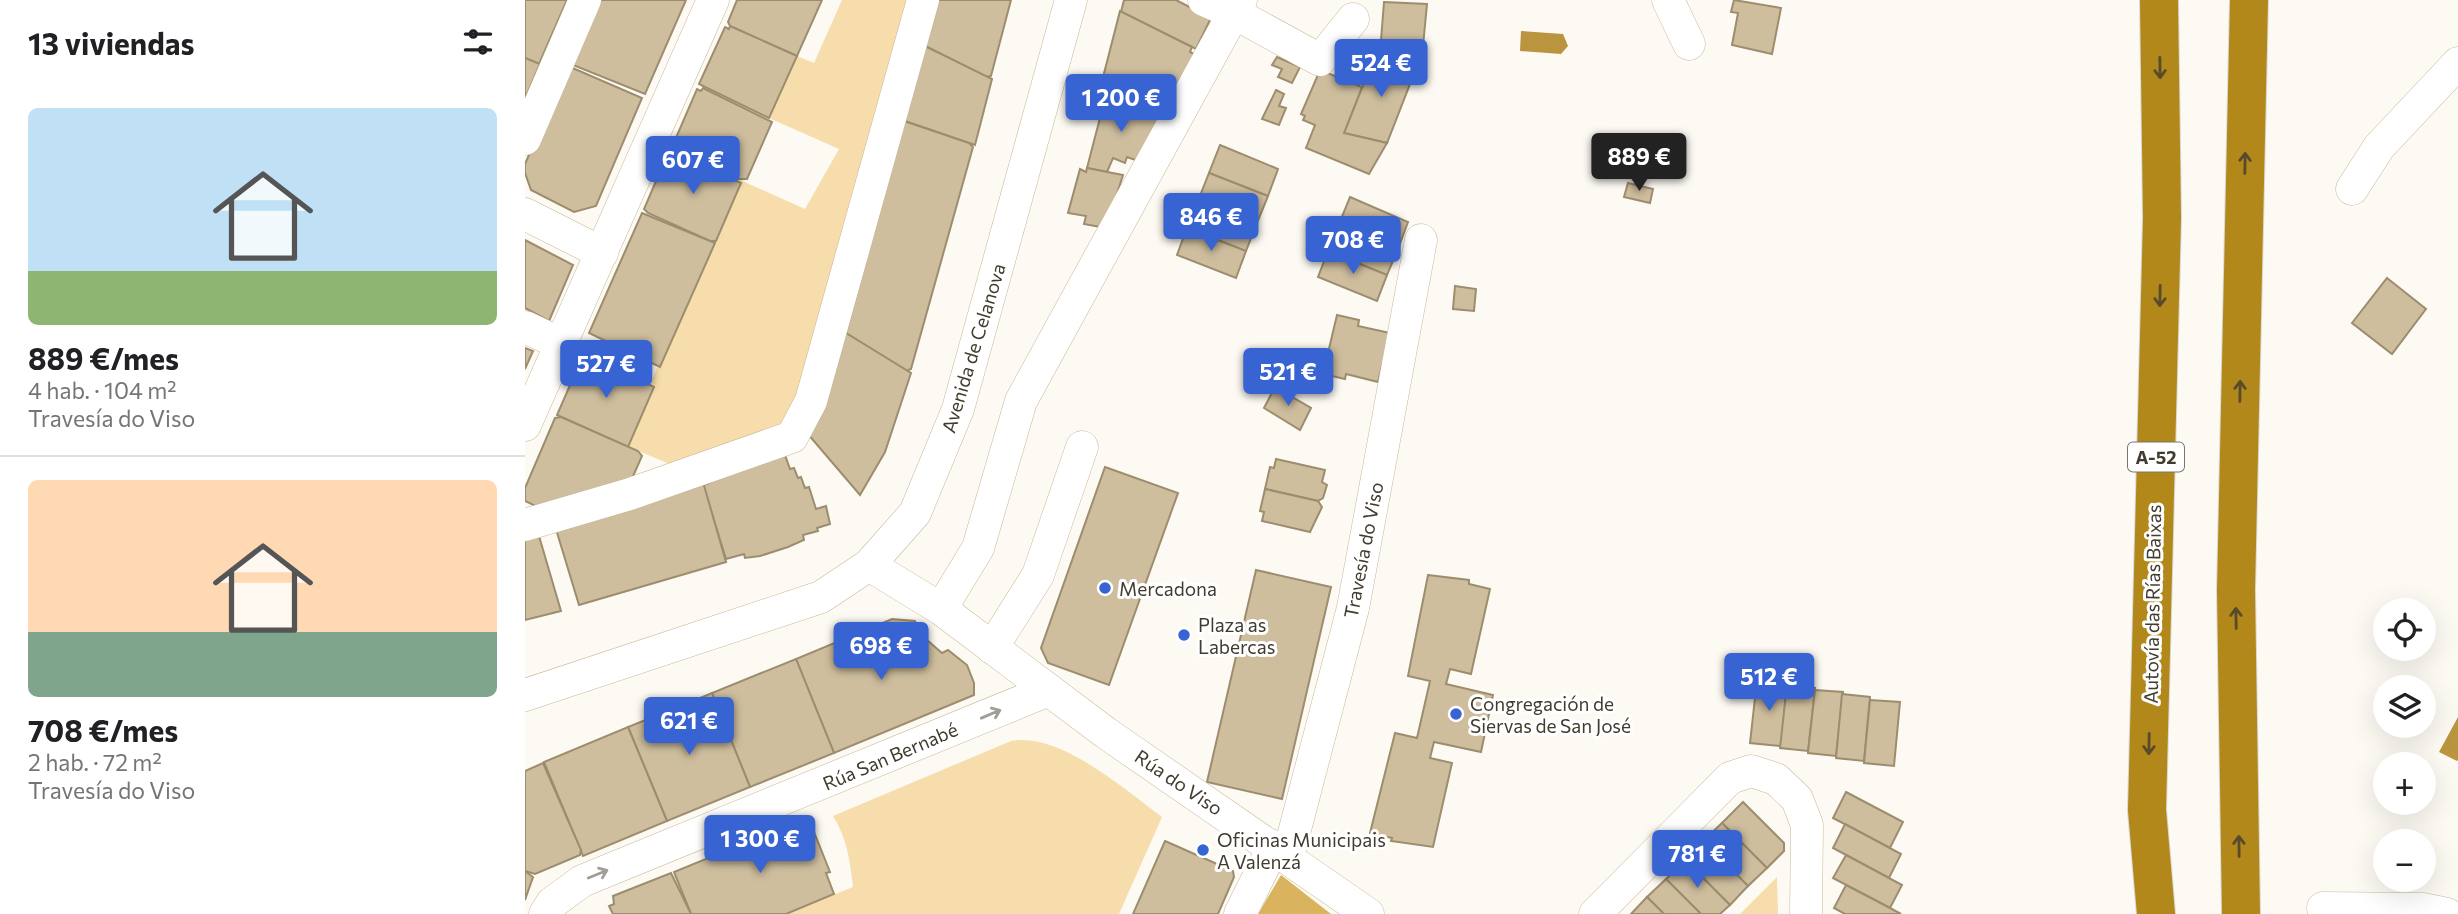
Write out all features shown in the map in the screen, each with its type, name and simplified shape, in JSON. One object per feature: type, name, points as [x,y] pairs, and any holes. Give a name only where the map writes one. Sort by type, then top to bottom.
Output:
[{"type":"highway","name":"Autovía das Rías Baixas","points":[[2156,914],[2147,810],[2162,218],[2158,0]]},
{"type":"highway","points":[[2241,914],[2236,590],[2249,0]]},
{"type":"street","points":[[525,139],[585,0]]},
{"type":"street","points":[[525,425],[713,0]]},
{"type":"street","points":[[525,525],[630,494],[792,437],[811,401],[923,0]]},
{"type":"street","name":"Avenida de Celanova","points":[[525,695],[821,597],[869,565],[915,513],[958,409],[1071,0]]},
{"type":"street","points":[[1204,0],[1238,6],[1320,60],[1353,19]]},
{"type":"street","points":[[1668,0],[1689,44],[1684,0]]},
{"type":"street","points":[[941,609],[978,548],[1021,401],[1238,6]]},
{"type":"street","points":[[2352,189],[2379,147],[2458,63]]},
{"type":"street","points":[[525,214],[602,253]]},
{"type":"street","name":"Travesía do Viso","points":[[1240,914],[1281,851],[1353,608],[1421,240]]},
{"type":"street","points":[[525,327],[559,343]]},
{"type":"street","points":[[992,648],[1038,575],[1082,447]]},
{"type":"street","name":"Rúa do Viso","points":[[869,565],[941,609],[1106,733],[1281,851],[1368,914]]},
{"type":"street","name":"Rúa San Bernabé","points":[[545,914],[552,903],[582,881],[1049,690]]},
{"type":"street","points":[[1595,914],[1730,778],[1751,771],[1776,779],[1797,799],[1807,825],[1806,914]]},
{"type":"street","points":[[2323,908],[2423,909],[2447,914]]},
{"type":"shaded area","points":[[842,0],[923,0],[792,437],[689,472],[624,445],[738,179],[805,209],[839,149],[769,118],[797,56],[814,63]]},
{"type":"shaded area","points":[[1521,31],[1563,34],[1568,46],[1561,54],[1520,51]]},
{"type":"shaded area","points":[[2458,717],[2458,760],[2457,761],[2439,752]]},
{"type":"shaded area","points":[[1011,741],[1050,745],[1070,754],[1110,778],[1162,817],[1119,914],[786,914],[853,887],[845,841],[833,816]]},
{"type":"shaded area","points":[[1281,875],[1331,914],[1258,914]]},
{"type":"shaded area","points":[[1777,877],[1778,914],[1740,914]]},
{"type":"building","points":[[525,0],[567,0],[539,64],[525,58]]},
{"type":"building","points":[[595,0],[686,0],[645,94],[568,63]]},
{"type":"building","points":[[737,0],[822,0],[797,56],[730,26],[728,22]]},
{"type":"building","points":[[932,0],[1011,0],[991,76],[986,77],[925,46]]},
{"type":"building","points":[[1124,0],[1176,0],[1211,18],[1196,49],[1121,12]]},
{"type":"building","points":[[1734,0],[1781,8],[1772,54],[1732,45],[1738,13],[1731,12]]},
{"type":"building","points":[[1384,2],[1427,4],[1421,67],[1380,53]]},
{"type":"building","points":[[1120,11],[1192,47],[1190,52],[1194,54],[1163,119],[1099,93]]},
{"type":"building","points":[[730,26],[797,56],[769,118],[699,84],[725,27],[729,29]]},
{"type":"building","points":[[925,46],[992,79],[975,145],[899,119]]},
{"type":"building","points":[[1380,53],[1417,66],[1387,143],[1344,133],[1374,58]]},
{"type":"building","points":[[1277,57],[1300,67],[1292,83],[1278,77],[1282,69],[1272,65]]},
{"type":"building","points":[[525,58],[540,64],[525,99]]},
{"type":"building","points":[[568,66],[642,98],[596,206],[574,212],[531,190],[525,173],[525,164]]},
{"type":"building","points":[[1320,70],[1362,87],[1344,133],[1387,143],[1369,174],[1306,148],[1315,125],[1303,120],[1305,116],[1301,114]]},
{"type":"building","points":[[703,88],[772,122],[747,179],[738,179],[672,147],[697,89],[701,91]]},
{"type":"building","points":[[1276,90],[1284,94],[1279,106],[1286,108],[1279,125],[1262,119]]},
{"type":"building","points":[[1106,95],[1163,119],[1141,162],[1127,157],[1125,163],[1113,158],[1107,172],[1087,168],[1101,114],[1097,109],[1100,99]]},
{"type":"building","points":[[904,121],[969,143],[973,147],[911,369],[906,371],[846,333]]},
{"type":"building","points":[[1220,145],[1278,169],[1268,196],[1209,173]]},
{"type":"building","points":[[669,151],[675,151],[738,179],[736,181],[741,183],[716,241],[710,241],[644,209]]},
{"type":"building","points":[[1087,168],[1123,175],[1106,228],[1084,224],[1086,216],[1068,213],[1080,169],[1086,172]]},
{"type":"building","points":[[1209,173],[1268,196],[1257,223],[1198,201]]},
{"type":"building","points":[[1628,183],[1653,189],[1650,203],[1624,197]]},
{"type":"building","points":[[1350,197],[1408,222],[1398,249],[1339,224]]},
{"type":"building","points":[[1198,201],[1257,223],[1246,251],[1187,228]]},
{"type":"building","points":[[642,213],[715,243],[660,367],[589,333]]},
{"type":"building","points":[[1339,224],[1398,249],[1387,275],[1328,251]]},
{"type":"building","points":[[1187,228],[1246,251],[1236,278],[1177,255]]},
{"type":"building","points":[[525,240],[573,265],[549,321],[525,308]]},
{"type":"building","points":[[1328,251],[1387,275],[1377,301],[1318,277]]},
{"type":"building","points":[[2387,278],[2426,309],[2392,354],[2352,323]]},
{"type":"building","points":[[1455,286],[1476,289],[1474,311],[1453,309]]},
{"type":"building","points":[[1337,315],[1359,320],[1358,326],[1390,333],[1378,382],[1346,374],[1345,379],[1323,374]]},
{"type":"building","points":[[846,333],[911,373],[885,452],[860,495],[807,433]]},
{"type":"building","points":[[525,348],[533,351],[525,369]]},
{"type":"building","points":[[584,353],[654,387],[628,447],[557,415]]},
{"type":"building","points":[[1275,387],[1311,408],[1300,430],[1264,408]]},
{"type":"building","points":[[561,417],[638,451],[642,456],[631,481],[546,511],[525,501],[525,488],[555,418]]},
{"type":"building","points":[[785,455],[790,469],[794,468],[805,488],[809,487],[816,509],[826,506],[830,524],[803,535],[804,540],[788,547],[760,556],[745,558],[744,554],[726,559],[703,485],[709,483],[707,477]]},
{"type":"building","points":[[1276,459],[1325,470],[1322,482],[1327,485],[1323,498],[1318,501],[1265,489],[1270,467],[1274,468]]},
{"type":"building","points":[[1105,467],[1178,493],[1109,685],[1048,663],[1041,648]]},
{"type":"building","points":[[701,475],[726,562],[579,605],[555,526]]},
{"type":"building","points":[[1265,489],[1318,501],[1322,507],[1310,532],[1262,521],[1264,512],[1260,511]]},
{"type":"building","points":[[539,536],[561,611],[525,620],[525,540]]},
{"type":"building","points":[[1256,570],[1331,587],[1282,799],[1207,782]]},
{"type":"building","name":"Congregación de Siervas de San José","points":[[1428,575],[1469,580],[1469,584],[1490,589],[1471,674],[1450,669],[1446,684],[1493,695],[1481,752],[1434,742],[1430,758],[1452,763],[1433,847],[1391,841],[1392,838],[1370,833],[1395,733],[1417,738],[1430,681],[1408,676]]},
{"type":"building","points":[[892,619],[915,621],[920,634],[942,653],[948,650],[967,665],[974,683],[974,695],[834,753],[796,659]]},
{"type":"building","points":[[796,659],[834,753],[750,787],[712,693]]},
{"type":"building","points":[[1757,680],[1787,683],[1781,746],[1750,743]]},
{"type":"building","points":[[1787,685],[1815,688],[1808,751],[1780,748]]},
{"type":"building","points":[[1815,690],[1843,692],[1836,756],[1808,753]]},
{"type":"building","points":[[712,693],[750,787],[667,821],[628,727]]},
{"type":"building","points":[[1842,694],[1870,697],[1864,761],[1836,758]]},
{"type":"building","points":[[1870,700],[1900,702],[1894,766],[1864,763]]},
{"type":"building","points":[[628,727],[667,821],[583,856],[544,762]]},
{"type":"building","points":[[543,763],[581,850],[580,855],[535,874],[525,871],[525,771]]},
{"type":"building","points":[[1846,792],[1903,822],[1890,848],[1833,818]]},
{"type":"building","points":[[1743,802],[1784,843],[1784,851],[1767,868],[1722,823]]},
{"type":"building","points":[[808,817],[830,872],[826,873],[834,894],[786,914],[691,914],[674,872]]},
{"type":"building","points":[[1722,823],[1767,868],[1748,886],[1703,841]]},
{"type":"building","points":[[1845,824],[1901,854],[1889,878],[1833,848]]},
{"type":"building","points":[[1165,841],[1233,871],[1234,877],[1218,914],[1133,914]]},
{"type":"building","points":[[1703,841],[1748,886],[1730,905],[1685,860]]},
{"type":"building","points":[[1846,855],[1902,885],[1890,908],[1833,878]]},
{"type":"building","points":[[1685,860],[1730,905],[1720,914],[1701,914],[1666,879]]},
{"type":"building","points":[[525,871],[533,877],[525,900]]},
{"type":"building","points":[[671,873],[691,914],[613,914],[609,906],[614,904],[613,896]]},
{"type":"building","points":[[1666,879],[1701,914],[1664,914],[1647,897]]},
{"type":"building","points":[[1846,885],[1901,914],[1845,914],[1834,908]]},
{"type":"building","points":[[1647,897],[1664,914],[1631,914]]},
{"type":"place","name":"Mercadona","points":[[1105,588]]},
{"type":"place","name":"Plaza as Labercas","points":[[1184,635]]},
{"type":"place","name":"Congregación de Siervas de San José","points":[[1456,714]]},
{"type":"place","name":"Oficinas Municipais A Valenzá","points":[[1203,850]]}]
